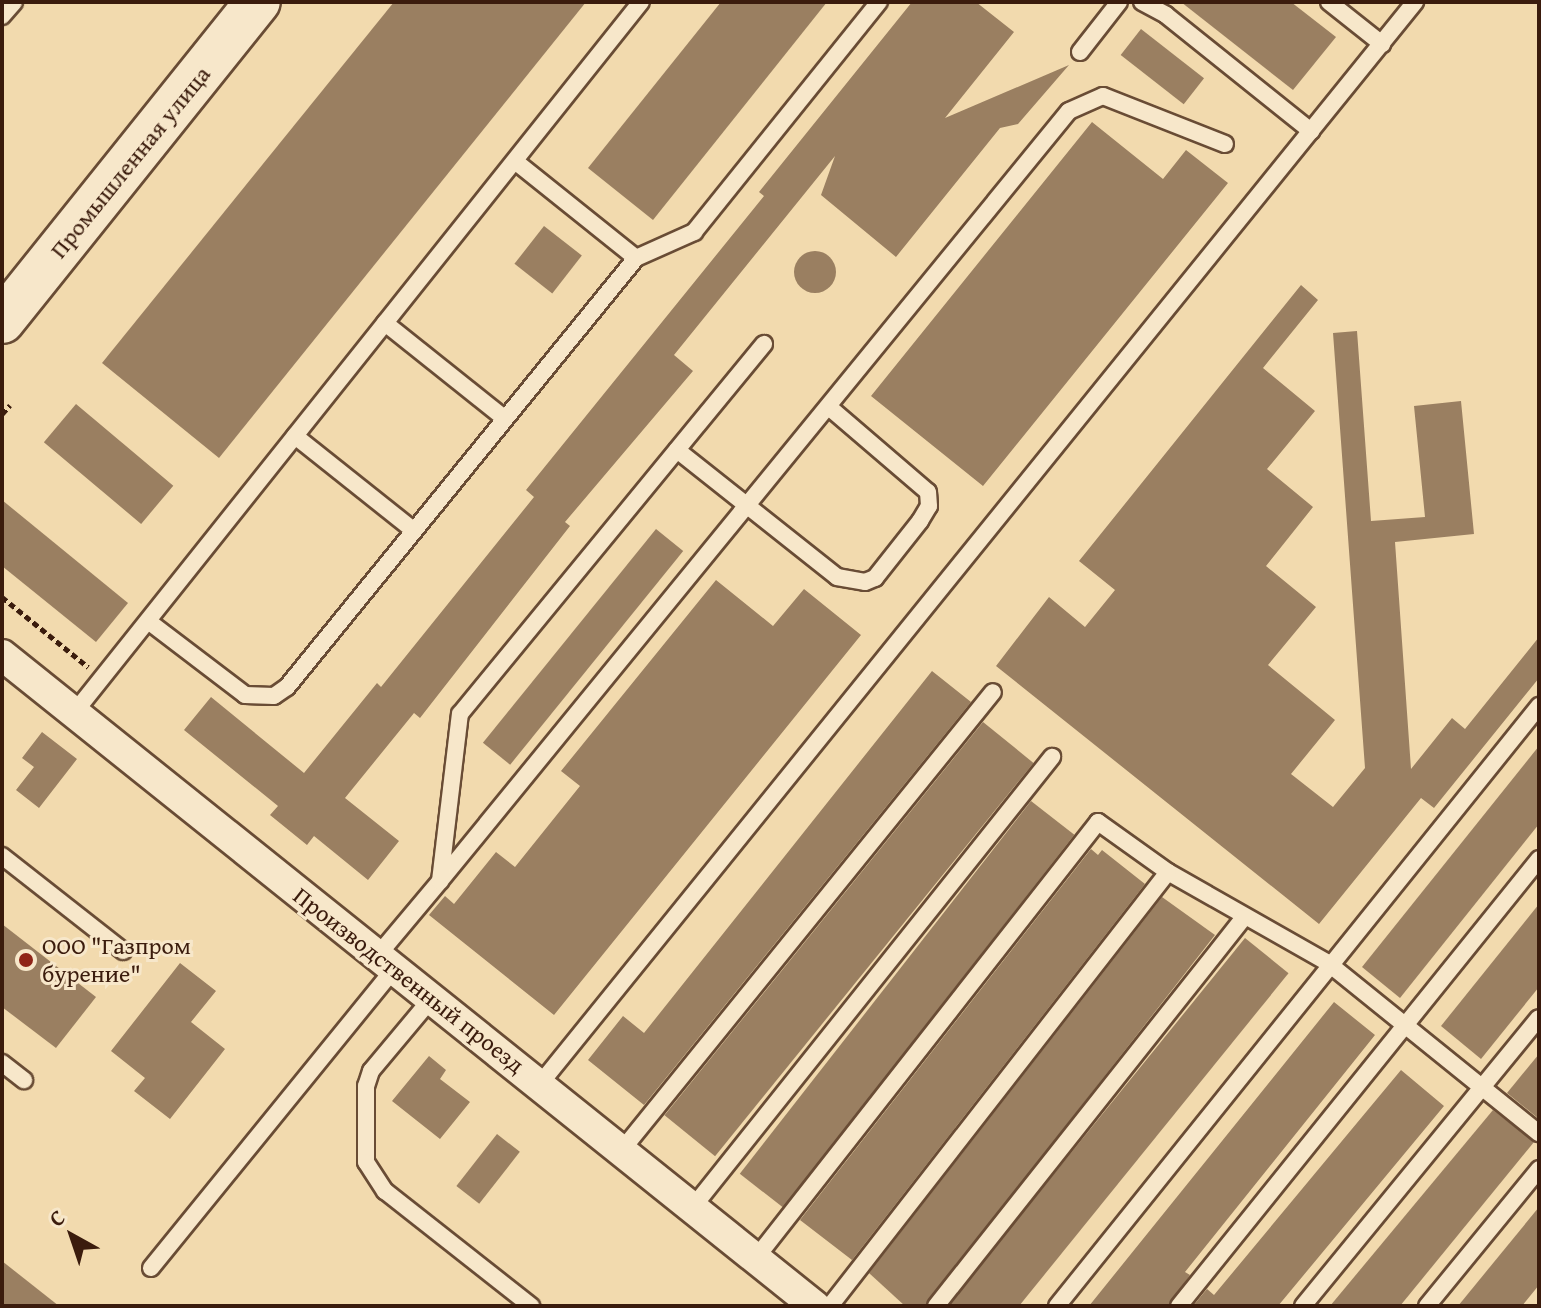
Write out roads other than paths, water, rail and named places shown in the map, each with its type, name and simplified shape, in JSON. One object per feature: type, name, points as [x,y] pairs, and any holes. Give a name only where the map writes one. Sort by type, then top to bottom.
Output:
[{"type":"main road","name":"Промышленная улица","points":[[2,321],[258,2]]},
{"type":"street","name":"Производственный проезд","points":[[2,655],[815,1306]]},
{"type":"lane","points":[[2,16],[14,2]]},
{"type":"lane","points":[[74,713],[641,2]]},
{"type":"lane","points":[[148,621],[245,695],[274,696],[287,687],[636,258],[694,232],[879,2]]},
{"type":"lane","points":[[1080,52],[1119,2]]},
{"type":"lane","points":[[1142,2],[1166,15],[1311,131]]},
{"type":"lane","points":[[1329,2],[1382,44]]},
{"type":"lane","points":[[540,1084],[1415,2]]},
{"type":"lane","points":[[151,1268],[387,962],[440,881],[1078,105],[1103,96],[1122,101],[1225,144]]},
{"type":"lane","points":[[516,162],[636,258]]},
{"type":"lane","points":[[385,323],[504,418]]},
{"type":"lane","points":[[440,881],[460,714],[764,344]]},
{"type":"lane","points":[[677,450],[837,577],[852,584],[875,578],[920,521],[929,506],[928,492],[829,407]]},
{"type":"lane","points":[[295,436],[413,530]]},
{"type":"lane","points":[[622,1150],[993,692]]},
{"type":"lane","points":[[1057,1306],[1328,963],[1539,706]]},
{"type":"lane","points":[[693,1207],[1052,757]]},
{"type":"lane","points":[[756,1258],[1098,822],[1168,872],[1243,918],[1328,963],[1539,1133]]},
{"type":"lane","points":[[2,856],[123,951]]},
{"type":"lane","points":[[1179,1306],[1539,859]]},
{"type":"lane","points":[[830,1306],[1168,872]]},
{"type":"lane","points":[[936,1306],[1243,918]]},
{"type":"lane","points":[[432,998],[371,1071],[366,1086],[366,1162],[385,1191],[531,1306]]},
{"type":"lane","points":[[1303,1306],[1539,1018]]},
{"type":"lane","points":[[2,1063],[24,1080]]},
{"type":"lane","points":[[1427,1306],[1539,1169]]},
{"type":"place","name":"ООО \"Газпром бурение\"","points":[[26,960]]}]
